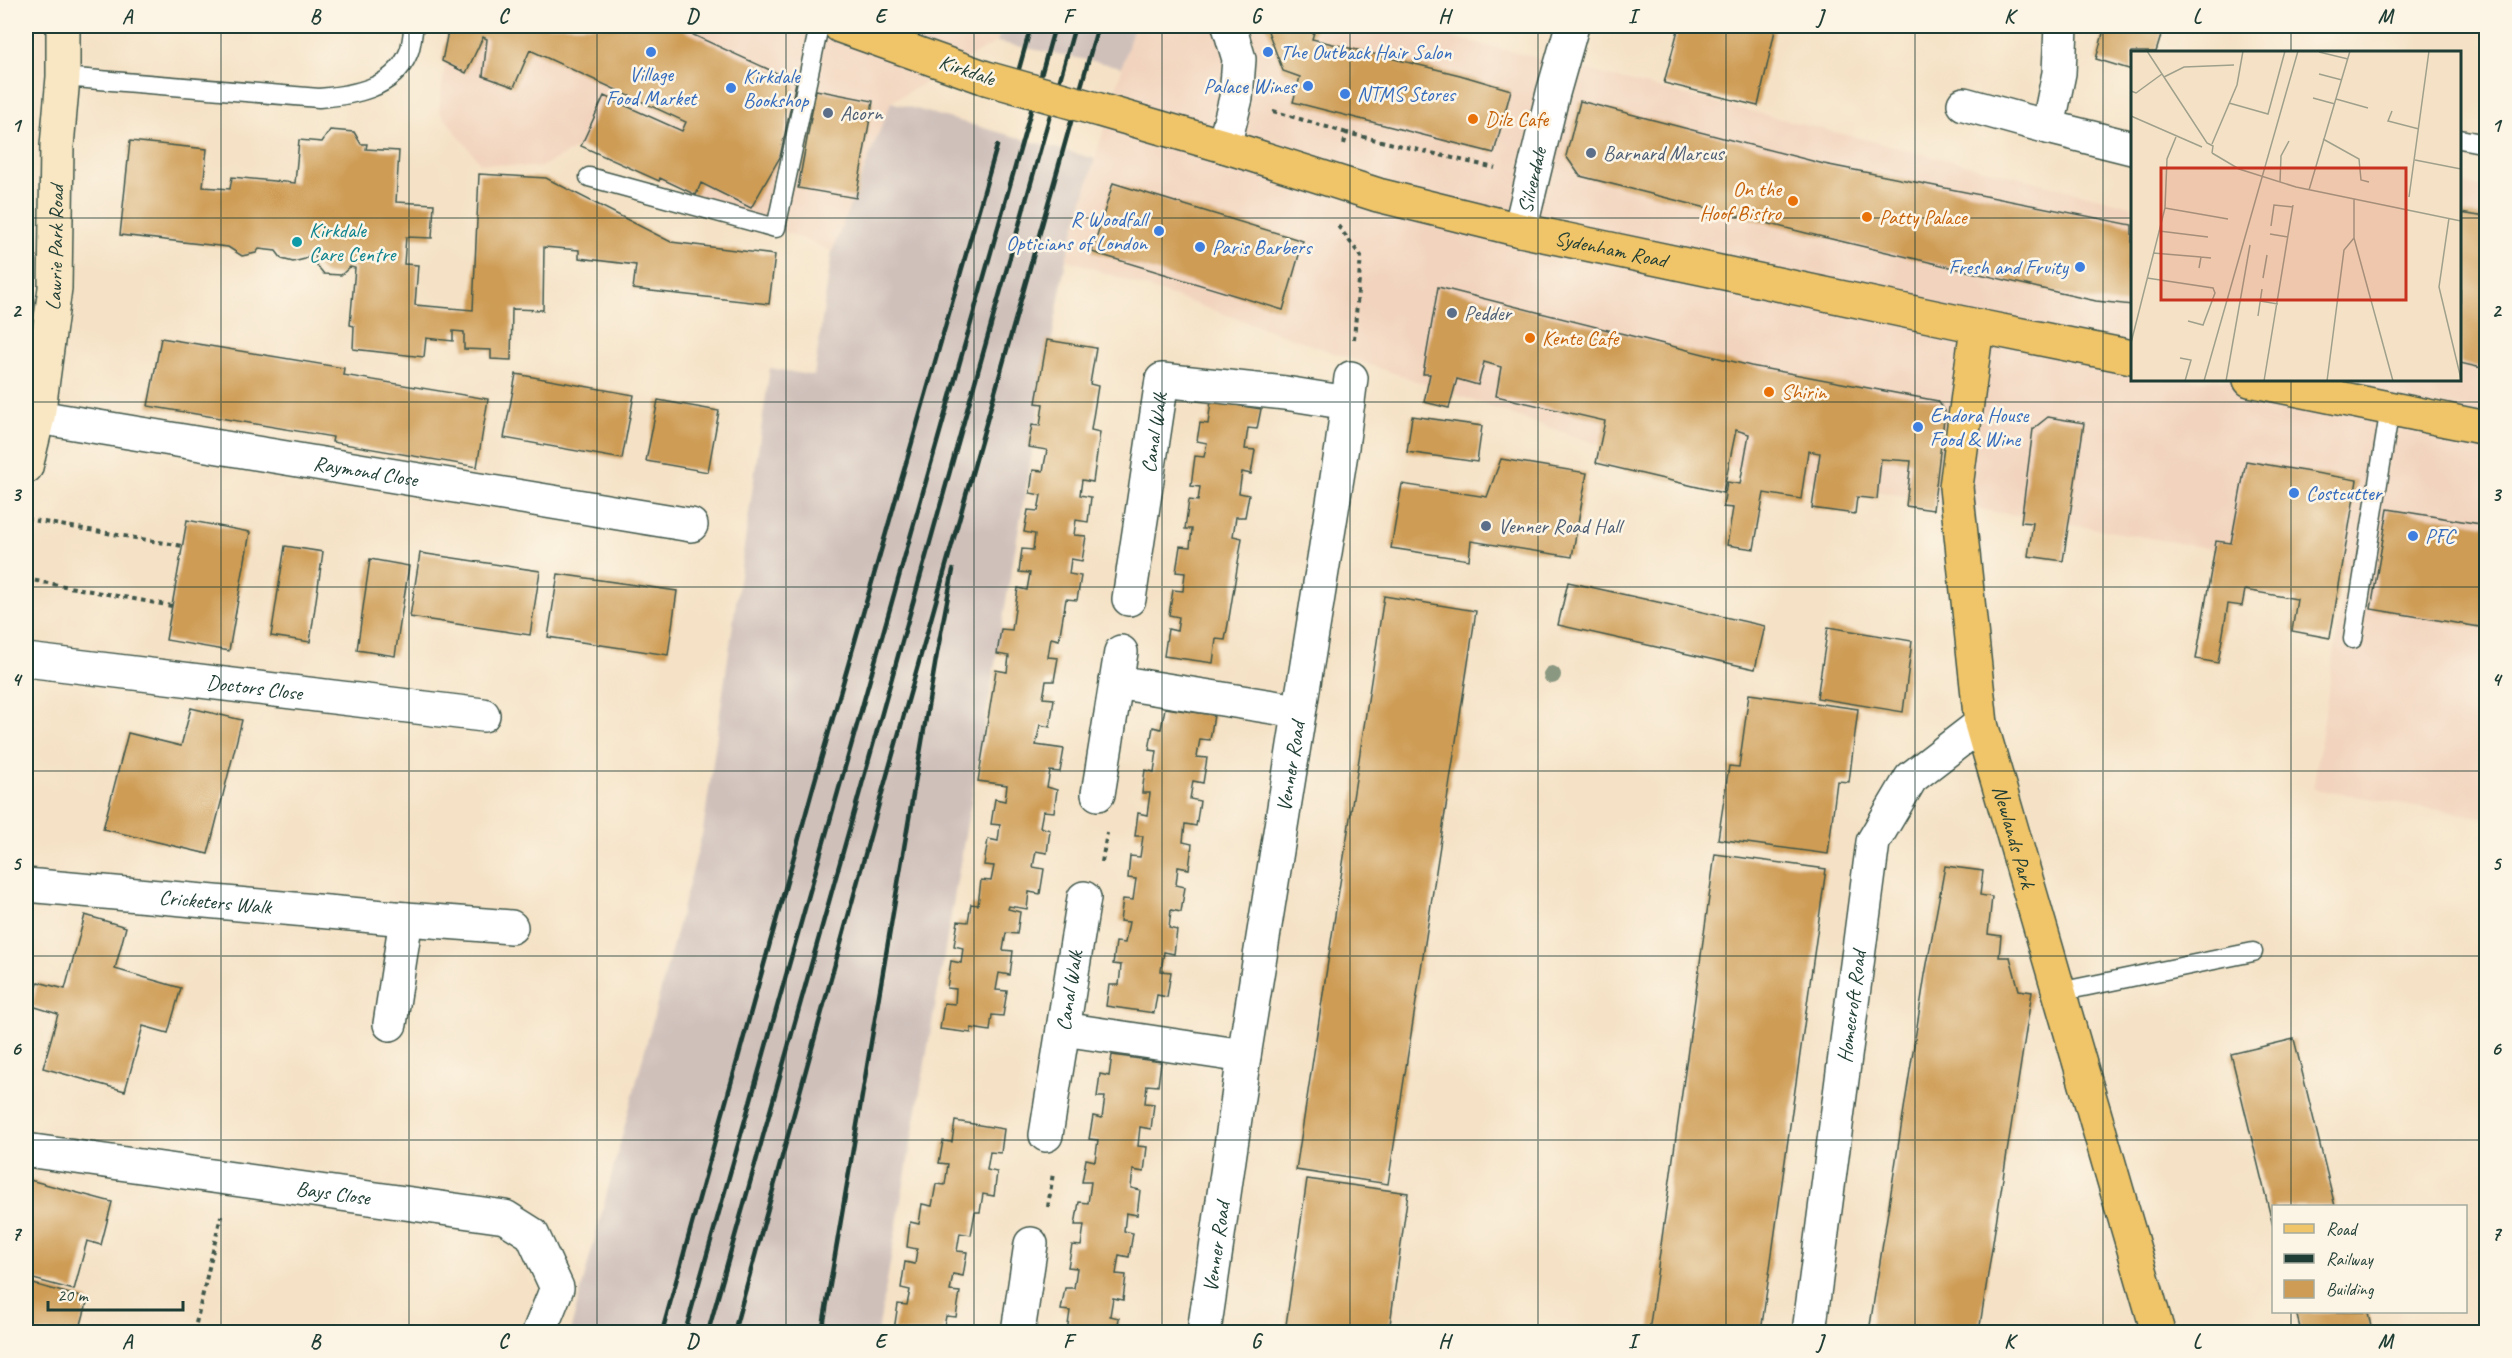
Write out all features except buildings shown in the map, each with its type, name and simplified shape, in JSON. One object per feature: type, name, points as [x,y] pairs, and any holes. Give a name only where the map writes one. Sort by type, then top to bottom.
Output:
[{"type":"main road","name":"Kirkdale","points":[[840,26],[987,78],[1096,109]]},
{"type":"main road","name":"Sydenham Road","points":[[1096,109],[1224,146],[1378,195],[1520,230],[2131,357]]},
{"type":"main road","name":"Newlands Park","points":[[1977,326],[1956,487],[1981,724],[2157,1332]]},
{"type":"main road","points":[[2255,381],[2487,428]]},
{"type":"street","name":"Lawrie Park Road","points":[[26,467],[38,417],[55,288],[57,146],[63,77],[63,26]]},
{"type":"street","points":[[1224,146],[1236,98],[1239,59],[1229,26]]},
{"type":"street","name":"Silverdale","points":[[1520,230],[1572,26]]},
{"type":"street","points":[[2048,127],[2059,73],[2061,26]]},
{"type":"street","points":[[1964,104],[2131,148]]},
{"type":"street","name":"Canal Walk","points":[[1130,599],[1162,380],[1285,393],[1349,391]]},
{"type":"street","name":"Venner Road","points":[[1204,1332],[1244,1056],[1349,391]]},
{"type":"street","name":"Raymond Close","points":[[38,417],[691,525]]},
{"type":"street","name":"Doctors Close","points":[[26,660],[483,715]]},
{"type":"street","points":[[1098,794],[1118,667],[1298,711]]},
{"type":"street","name":"Homecroft Road","points":[[1809,1332],[1873,842],[1911,778],[1981,724]]},
{"type":"street","name":"Cricketers Walk","points":[[26,885],[511,927]]},
{"type":"street","name":"Canal Walk","points":[[1046,1135],[1084,898]]},
{"type":"street","points":[[390,1024],[406,919]]},
{"type":"street","points":[[1063,1029],[1244,1056]]},
{"type":"street","name":"Bays Close","points":[[26,1150],[505,1217],[532,1234],[557,1288],[539,1332]]},
{"type":"street","points":[[1018,1332],[1031,1244]]},
{"type":"lane","points":[[63,77],[319,98],[345,96],[365,92],[398,70],[409,52],[414,26]]},
{"type":"lane","points":[[589,177],[776,228],[819,26]]},
{"type":"lane","points":[[2461,139],[2487,144]]},
{"type":"lane","points":[[2353,639],[2390,408]]},
{"type":"lane","points":[[2059,992],[2253,952]]},
{"type":"path","points":[[1236,98],[1347,133],[1533,177]]},
{"type":"path","points":[[1343,149],[1347,133]]},
{"type":"path","points":[[1333,220],[1361,256],[1349,391]]},
{"type":"path","points":[[26,519],[182,546]]},
{"type":"path","points":[[26,579],[172,606]]},
{"type":"path","points":[[1084,898],[1096,900],[1113,796],[1098,794]]},
{"type":"path","points":[[1031,1244],[1042,1246],[1058,1137],[1046,1135]]},
{"type":"path","points":[[194,1332],[230,1179]]},
{"type":"shaded area","points":[[450,26],[1002,26],[997,42],[891,102],[832,251],[659,181],[581,146],[539,168],[480,163],[439,111]]},
{"type":"shaded area","points":[[1002,26],[1134,26],[1122,67],[997,42]]},
{"type":"shaded area","points":[[1134,26],[1408,26],[2131,206],[2131,381],[2461,381],[2461,183],[2486,188],[2486,818],[2313,789],[2347,572],[1594,443],[1066,259]]},
{"type":"shaded area","points":[[891,102],[1095,159],[1066,259],[878,1332],[570,1332],[703,831],[770,368],[814,376],[832,251]]},
{"type":"railway","points":[[1010,101],[1031,26]]},
{"type":"railway","points":[[685,1332],[1055,26]]},
{"type":"railway","points":[[708,1332],[1075,26]]},
{"type":"railway","points":[[734,1332],[880,800],[1098,26]]},
{"type":"railway","points":[[662,1332],[814,784],[997,146]]},
{"type":"railway","points":[[822,1332],[953,570]]},
{"type":"place","name":"Village Food Market","points":[[651,52]]},
{"type":"place","name":"The Outback Hair Salon","points":[[1268,52]]},
{"type":"place","name":"Palace Wines","points":[[1308,86]]},
{"type":"place","name":"Kirkdale Bookshop","points":[[731,88]]},
{"type":"place","name":"NTMS Stores","points":[[1345,94]]},
{"type":"place","name":"Acorn","points":[[828,113]]},
{"type":"place","name":"Dilz Cafe","points":[[1473,119]]},
{"type":"place","name":"Barnard Marcus","points":[[1591,153]]},
{"type":"place","name":"On the Hoof Bistro","points":[[1793,201]]},
{"type":"place","name":"Patty Palace","points":[[1867,217]]},
{"type":"place","name":"R Woodfall Opticians of London","points":[[1159,231]]},
{"type":"place","name":"Kirkdale Care Centre","points":[[297,242]]},
{"type":"place","name":"Paris Barbers","points":[[1200,247]]},
{"type":"place","name":"Fresh and Fruity","points":[[2080,267]]},
{"type":"place","name":"Pedder","points":[[1452,313]]},
{"type":"place","name":"Kente Cafe","points":[[1530,338]]},
{"type":"place","name":"Shirin","points":[[1769,392]]},
{"type":"place","name":"Endora House Food & Wine","points":[[1918,427]]},
{"type":"place","name":"Costcutter","points":[[2294,493]]},
{"type":"place","name":"Venner Road Hall","points":[[1486,526]]},
{"type":"place","name":"PFC","points":[[2413,536]]}]
